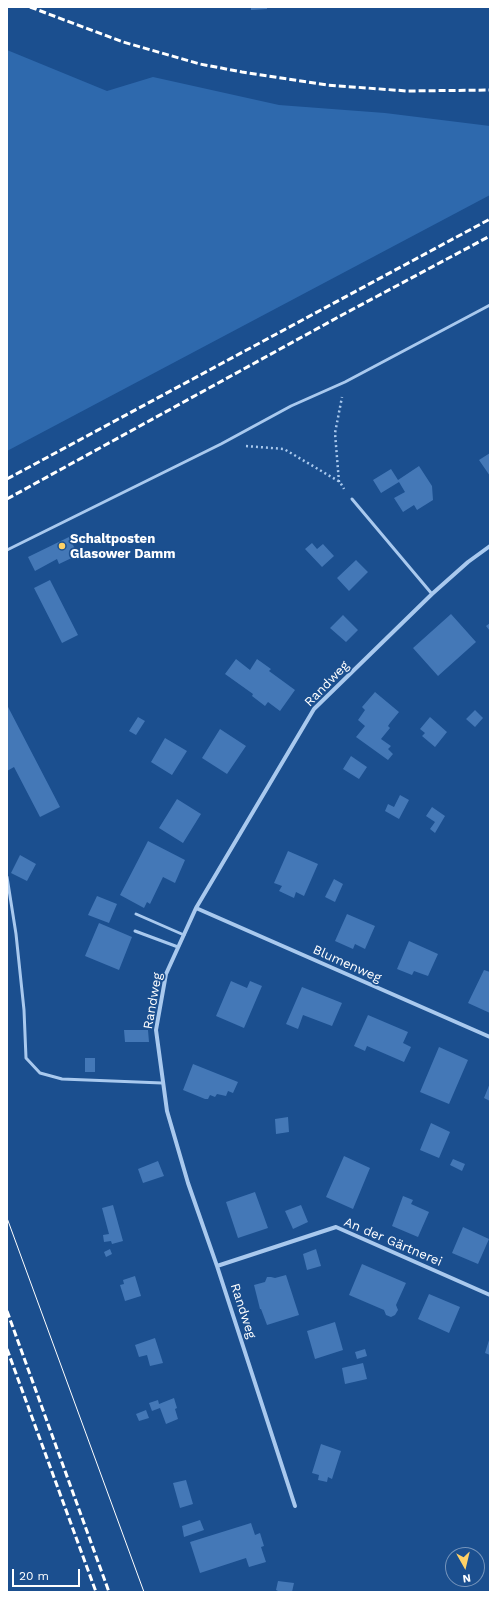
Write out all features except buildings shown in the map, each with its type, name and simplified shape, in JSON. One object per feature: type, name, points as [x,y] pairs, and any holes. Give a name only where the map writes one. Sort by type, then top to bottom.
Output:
[{"type":"street","name":"Randweg","points":[[295,1506],[218,1266],[188,1183],[167,1111],[156,1030],[166,974],[196,908],[314,709],[432,594],[468,562],[490,546]]},
{"type":"street","name":"Blumenweg","points":[[196,908],[490,1037]]},
{"type":"street","name":"An der Gärtnerei","points":[[218,1266],[336,1227],[490,1295]]},
{"type":"lane","points":[[7,550],[221,444],[290,406],[344,382],[490,306]]},
{"type":"lane","points":[[352,499],[432,594]]},
{"type":"lane","points":[[7,877],[16,934],[24,1010],[26,1058],[40,1073],[62,1079],[162,1083]]},
{"type":"lane","points":[[136,914],[184,935]]},
{"type":"lane","points":[[135,931],[178,947]]},
{"type":"path","points":[[340,482],[335,433],[344,382]]},
{"type":"path","points":[[221,444],[284,449],[340,482],[352,499]]},
{"type":"shaded area","points":[[7,50],[107,91],[153,77],[279,105],[385,113],[490,126],[490,195],[7,451]]},
{"type":"tram line","points":[[7,1218],[144,1592]]},
{"type":"railway","points":[[30,7],[123,42],[200,64],[242,72],[327,85],[407,91],[490,90]]},
{"type":"railway","points":[[7,479],[490,219]]},
{"type":"railway","points":[[7,499],[342,315],[490,236]]},
{"type":"railway","points":[[7,1311],[109,1592]]},
{"type":"railway","points":[[7,1349],[96,1592]]},
{"type":"place","name":"Schaltposten Glasower Damm","points":[[62,546]]}]
